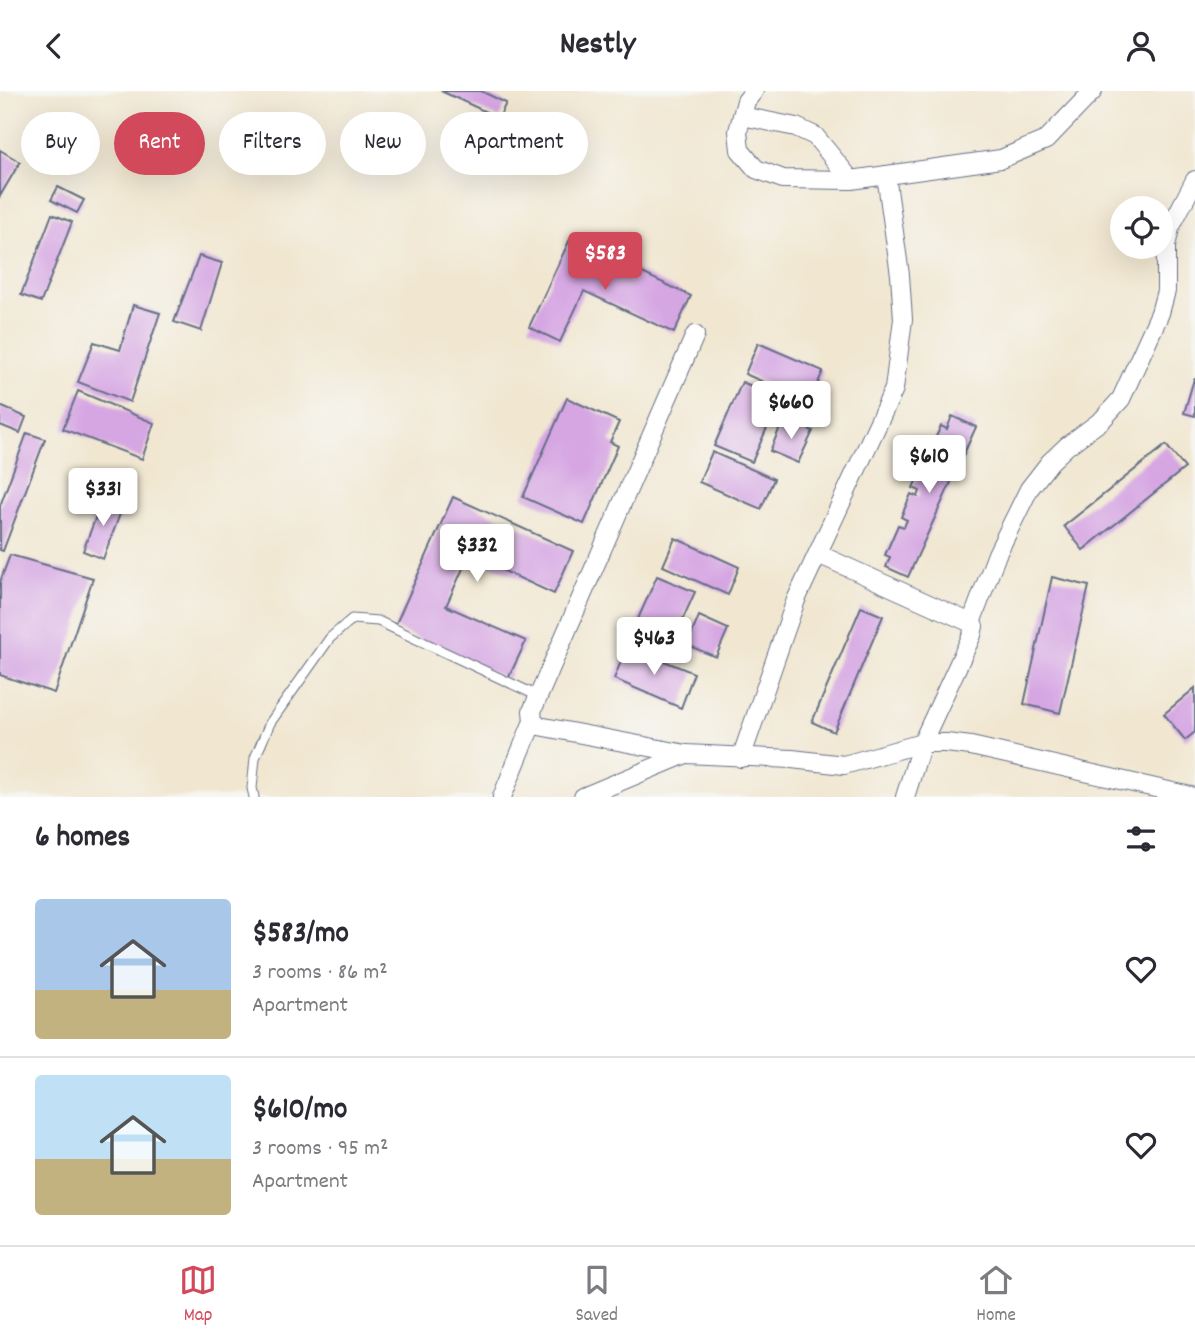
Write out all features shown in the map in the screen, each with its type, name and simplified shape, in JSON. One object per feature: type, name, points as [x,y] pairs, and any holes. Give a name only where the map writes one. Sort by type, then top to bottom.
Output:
[{"type":"street","points":[[754,91],[747,101],[738,131],[740,150],[756,169],[783,179],[851,180],[1001,159],[1046,140],[1093,91]]},
{"type":"street","points":[[742,116],[796,127],[815,136],[851,180]]},
{"type":"street","points":[[741,758],[796,600],[894,389],[903,319],[901,275],[886,175]]},
{"type":"street","points":[[971,623],[997,554],[1029,489],[1050,462],[1102,420],[1121,399],[1160,313],[1166,291],[1166,246],[1170,227],[1195,180]]},
{"type":"street","points":[[502,797],[533,720],[532,711],[538,695],[695,335]]},
{"type":"street","points":[[818,554],[974,626],[922,743],[905,797]]},
{"type":"street","points":[[533,720],[538,726],[686,754],[792,759],[844,765],[922,743],[946,743],[971,746],[1195,797]]},
{"type":"street","points":[[583,797],[686,754]]},
{"type":"lane","points":[[254,797],[252,788],[255,758],[270,723],[330,638],[352,619],[378,621],[538,695]]},
{"type":"building","points":[[441,91],[481,91],[506,103],[502,112],[486,112]]},
{"type":"building","points":[[0,150],[20,162],[0,196]]},
{"type":"building","points":[[58,187],[84,200],[77,213],[51,200]]},
{"type":"building","points":[[52,214],[72,222],[41,302],[21,295]]},
{"type":"building","points":[[570,239],[691,296],[674,333],[584,291],[560,342],[529,327]]},
{"type":"building","points":[[199,256],[222,263],[201,331],[174,322]]},
{"type":"building","points":[[133,305],[160,313],[130,402],[78,382],[94,342],[120,350]]},
{"type":"building","points":[[758,343],[823,371],[810,402],[745,374]]},
{"type":"building","points":[[1195,379],[1195,416],[1184,413]]},
{"type":"building","points":[[742,382],[780,398],[752,462],[714,446]]},
{"type":"building","points":[[78,391],[154,423],[142,459],[63,429]]},
{"type":"building","points":[[567,398],[619,422],[610,442],[618,446],[584,524],[523,497]]},
{"type":"building","points":[[0,406],[26,417],[20,433],[0,425]]},
{"type":"building","points":[[952,416],[976,427],[908,577],[886,567],[890,557],[885,555],[898,525],[904,527],[907,520],[901,517],[911,494],[918,497],[920,491],[913,488],[924,462],[932,466],[935,459],[927,456],[941,426],[947,429]]},
{"type":"building","points":[[784,418],[813,431],[798,463],[770,451]]},
{"type":"building","points":[[27,433],[45,439],[3,551],[0,550],[0,506]]},
{"type":"building","points":[[1166,445],[1185,468],[1083,550],[1064,526]]},
{"type":"building","points":[[712,452],[774,479],[761,509],[699,482]]},
{"type":"building","points":[[453,497],[573,551],[554,594],[469,555],[446,606],[526,641],[508,679],[394,628]]},
{"type":"building","points":[[103,498],[123,506],[103,559],[83,551]]},
{"type":"building","points":[[675,538],[739,567],[728,595],[663,566]]},
{"type":"building","points":[[10,555],[93,578],[54,693],[0,675],[0,582]]},
{"type":"building","points":[[657,576],[695,592],[667,654],[630,637]]},
{"type":"building","points":[[1052,577],[1089,586],[1060,713],[1024,704]]},
{"type":"building","points":[[861,607],[883,616],[834,732],[812,722]]},
{"type":"building","points":[[699,616],[728,629],[716,657],[687,645]]},
{"type":"building","points":[[627,646],[694,673],[681,708],[614,679]]},
{"type":"building","points":[[1195,688],[1195,732],[1185,740],[1164,714]]}]
